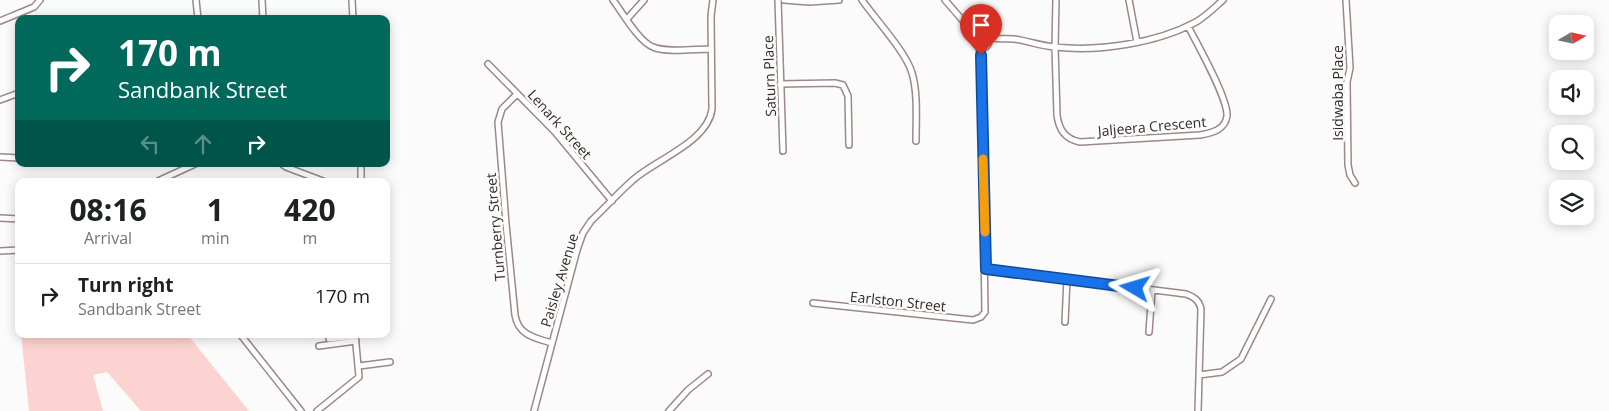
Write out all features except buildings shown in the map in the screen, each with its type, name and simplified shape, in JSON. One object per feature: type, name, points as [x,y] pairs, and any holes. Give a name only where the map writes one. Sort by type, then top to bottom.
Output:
[{"type":"street","points":[[0,21],[34,7],[40,0]]},
{"type":"street","points":[[196,0],[198,15]]},
{"type":"street","points":[[262,0],[263,15]]},
{"type":"street","points":[[352,0],[353,15]]},
{"type":"street","points":[[613,0],[646,43],[654,48],[711,49]]},
{"type":"street","points":[[627,19],[644,0]]},
{"type":"street","name":"Paisley Avenue","points":[[534,411],[580,241],[589,224],[632,180],[682,147],[706,125],[710,117],[712,109],[711,16],[713,0]]},
{"type":"street","name":"Saturn Place","points":[[778,0],[782,151]]},
{"type":"street","points":[[784,0],[809,2],[839,0]]},
{"type":"street","points":[[862,0],[902,54],[911,70],[914,81],[916,142]]},
{"type":"street","points":[[945,0],[971,30],[981,55],[986,269],[1186,294],[1194,297],[1199,302],[1201,309],[1198,411]]},
{"type":"street","name":"Jaljeera Crescent","points":[[1056,0],[1057,115],[1062,131],[1073,141],[1087,143],[1211,133],[1221,127],[1225,121],[1226,108],[1220,91],[1188,26]]},
{"type":"street","points":[[1130,0],[1137,42]]},
{"type":"street","points":[[976,40],[977,37],[986,40],[1015,39],[1055,47],[1103,47],[1137,42],[1188,26],[1203,17],[1222,0]]},
{"type":"street","name":"Isidwaba Place","points":[[1346,0],[1350,68],[1347,82],[1348,165],[1350,175],[1355,184]]},
{"type":"street","points":[[971,30],[986,40]]},
{"type":"street","points":[[978,46],[982,48],[986,40]]},
{"type":"street","points":[[981,55],[986,40]]},
{"type":"street","name":"Lenark Street","points":[[488,64],[555,132],[612,201]]},
{"type":"street","points":[[780,84],[835,83],[842,85],[848,96],[848,145]]},
{"type":"street","points":[[0,99],[15,94]]},
{"type":"street","name":"Turnberry Street","points":[[517,94],[503,107],[498,122],[515,316],[517,324],[525,334],[552,343]]},
{"type":"street","points":[[0,157],[15,158]]},
{"type":"street","points":[[165,178],[188,167]]},
{"type":"street","points":[[286,167],[315,178]]},
{"type":"street","points":[[0,218],[15,219]]},
{"type":"street","points":[[0,252],[15,250]]},
{"type":"street","name":"Earlston Street","points":[[813,303],[973,320],[981,317],[985,312],[986,269]]},
{"type":"street","points":[[1065,322],[1066,279]]},
{"type":"street","points":[[1149,332],[1152,290]]},
{"type":"street","points":[[1199,375],[1222,372],[1241,359],[1272,300]]},
{"type":"street","points":[[243,338],[301,411]]},
{"type":"street","points":[[329,339],[342,338]]},
{"type":"street","points":[[319,346],[352,338]]},
{"type":"street","points":[[317,411],[357,379],[360,374],[356,338]]},
{"type":"street","points":[[359,366],[390,362]]},
{"type":"street","points":[[669,411],[688,390],[708,374]]},
{"type":"shaded area","points":[[21,338],[190,338],[249,411],[141,411],[107,372],[93,375],[103,411],[29,411]]},
{"type":"slow traffic","points":[[983,159],[985,232]]},
{"type":"route","points":[[981,55],[986,269],[1135,288]]}]
